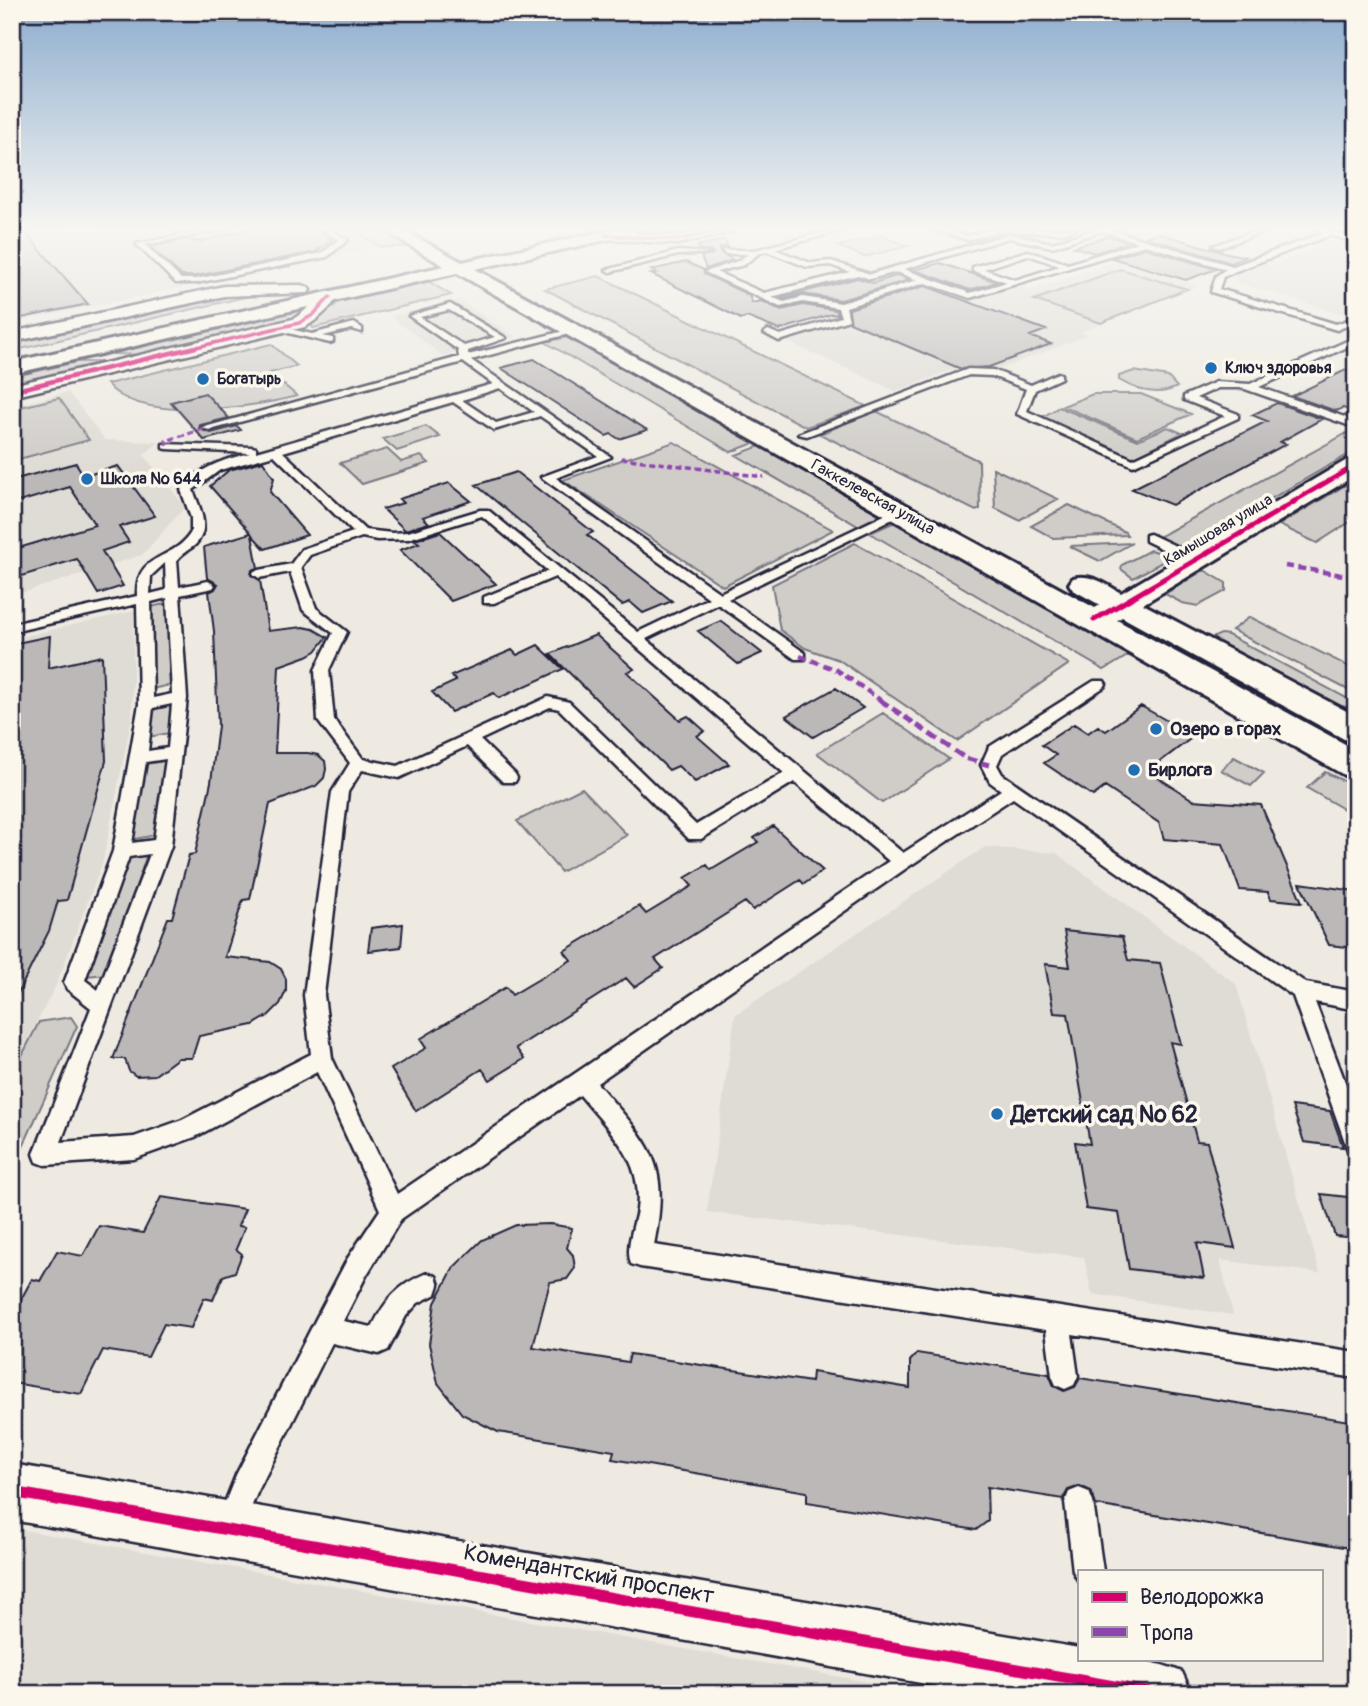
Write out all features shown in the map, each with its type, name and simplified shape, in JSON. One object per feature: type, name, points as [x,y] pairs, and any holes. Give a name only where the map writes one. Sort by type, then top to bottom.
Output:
[{"type":"main road","points":[[12,356],[220,309]]},
{"type":"main road","points":[[12,368],[278,309]]},
{"type":"main road","name":"Гаккелевская улица","points":[[539,309],[899,512],[1355,728]]},
{"type":"main road","name":"Гаккелевская улица","points":[[557,309],[826,447]]},
{"type":"main road","name":"Камышовая улица","points":[[1107,612],[1353,469]]},
{"type":"main road","name":"Гаккелевская улица","points":[[897,485],[1055,569],[1107,612],[1356,766]]},
{"type":"street","points":[[12,337],[143,309]]},
{"type":"street","points":[[12,391],[276,329],[308,319],[318,309]]},
{"type":"street","points":[[73,354],[141,360]]},
{"type":"street","name":"Комендантский проспект","points":[[12,1492],[229,1530],[1099,1671],[1160,1694]]},
{"type":"lane","points":[[443,309],[413,316],[501,385],[606,457],[547,477],[800,656]]},
{"type":"lane","points":[[453,309],[502,338],[464,354]]},
{"type":"lane","points":[[768,333],[779,338],[846,318],[842,309]]},
{"type":"lane","points":[[1276,309],[1356,333]]},
{"type":"lane","points":[[462,314],[477,317],[521,344]]},
{"type":"lane","points":[[1337,327],[1356,319]]},
{"type":"lane","points":[[310,336],[354,326],[359,330]]},
{"type":"lane","points":[[276,329],[330,340]]},
{"type":"lane","points":[[206,428],[464,354],[521,344],[573,330]]},
{"type":"lane","points":[[1249,388],[1356,340]]},
{"type":"lane","points":[[803,435],[968,372],[993,373],[1031,388]]},
{"type":"lane","points":[[1058,376],[1031,388],[1021,412],[1133,463],[1234,416],[1187,398],[1216,385],[1249,388],[1353,422]]},
{"type":"lane","points":[[102,1005],[74,984],[121,851],[139,758],[146,704],[144,577],[149,569],[177,551],[197,532],[198,522],[187,490],[197,477],[222,464],[501,385]]},
{"type":"lane","points":[[455,398],[494,427],[541,412]]},
{"type":"lane","points":[[167,446],[276,450],[361,533],[377,538],[400,539],[484,512],[902,862]]},
{"type":"lane","points":[[637,638],[899,512]]},
{"type":"lane","points":[[259,574],[295,567],[306,552],[361,533]]},
{"type":"lane","points":[[1150,538],[1195,560]]},
{"type":"lane","points":[[177,551],[171,560],[180,698],[176,752],[162,846],[45,1154],[134,1147],[187,1129],[322,1059]]},
{"type":"lane","points":[[295,567],[310,610],[340,632],[322,670],[326,721],[358,763],[399,772],[548,702],[564,705],[695,834],[795,774]]},
{"type":"lane","points":[[489,600],[557,572]]},
{"type":"lane","points":[[12,628],[208,585]]},
{"type":"lane","points":[[1099,684],[995,751],[989,765],[996,778],[1301,991],[1356,1001]]},
{"type":"lane","points":[[146,704],[180,698]]},
{"type":"lane","points":[[469,739],[509,778]]},
{"type":"lane","points":[[139,758],[176,752]]},
{"type":"lane","points":[[358,763],[340,792],[314,995],[322,1059],[393,1211]]},
{"type":"lane","points":[[229,1530],[246,1485],[325,1328],[357,1266],[393,1211],[902,862],[1011,791]]},
{"type":"lane","points":[[121,851],[162,846]]},
{"type":"lane","points":[[1301,991],[1356,1142]]},
{"type":"lane","points":[[583,1082],[640,1155],[648,1174],[649,1194],[640,1255],[1356,1365]]},
{"type":"lane","points":[[325,1328],[348,1336],[379,1341],[396,1308],[411,1291],[428,1285]]},
{"type":"lane","points":[[1058,1321],[1065,1376]]},
{"type":"lane","points":[[1079,1502],[1088,1570]]},
{"type":"shaded area","points":[[12,309],[81,309],[12,323]]},
{"type":"shaded area","points":[[175,309],[195,309],[12,351],[12,344]]},
{"type":"shaded area","points":[[307,309],[302,317],[148,355],[112,354],[237,322]]},
{"type":"shaded area","points":[[331,309],[394,309],[313,328],[311,325]]},
{"type":"shaded area","points":[[422,309],[472,309],[516,337],[443,356],[390,316]]},
{"type":"shaded area","points":[[582,309],[665,309],[866,406],[806,427]]},
{"type":"shaded area","points":[[853,309],[1141,309],[1081,332],[1088,335],[998,370],[960,367],[896,391],[788,342],[855,320]]},
{"type":"shaded area","points":[[1059,309],[1137,309],[1101,323]]},
{"type":"shaded area","points":[[1324,309],[1356,309],[1356,314]]},
{"type":"shaded area","points":[[568,337],[754,443],[731,452],[545,342]]},
{"type":"shaded area","name":"Богатырь","points":[[271,344],[297,366],[270,373],[297,396],[226,408],[169,409],[123,396],[107,384]]},
{"type":"shaded area","points":[[77,362],[111,362],[12,388],[12,377]]},
{"type":"shaded area","points":[[1134,371],[1168,377],[1177,387],[1155,392],[1133,387],[1119,380],[1119,376]]},
{"type":"shaded area","name":"Школа № 644","points":[[68,392],[105,440],[159,442],[144,455],[185,507],[142,555],[12,596],[12,406]]},
{"type":"shaded area","points":[[1093,394],[1141,394],[1191,414],[1137,438],[1063,406]]},
{"type":"shaded area","points":[[59,398],[89,440],[12,461],[12,409]]},
{"type":"shaded area","points":[[1059,407],[1138,440],[1168,427],[1182,433],[1131,459],[1039,419]]},
{"type":"shaded area","points":[[876,411],[979,461],[980,509],[976,511],[820,434]]},
{"type":"shaded area","points":[[426,426],[440,437],[397,451],[383,439]]},
{"type":"shaded area","points":[[1354,429],[1356,450],[1182,550],[1157,538]]},
{"type":"shaded area","points":[[674,442],[833,530],[723,586],[563,480]]},
{"type":"shaded area","points":[[760,446],[880,515],[858,526],[736,455]]},
{"type":"shaded area","points":[[387,449],[401,462],[421,456],[429,463],[362,484],[340,463]]},
{"type":"shaded area","points":[[993,468],[1058,499],[1019,520],[995,508]]},
{"type":"shaded area","points":[[1354,480],[1356,518],[1317,543],[1279,525]]},
{"type":"shaded area","points":[[1069,505],[1127,535],[1053,538],[1031,526]]},
{"type":"shaded area","points":[[895,522],[1129,655],[1104,670],[870,533]]},
{"type":"shaded area","points":[[855,543],[1069,664],[957,741],[839,660],[805,648],[780,630],[772,585]]},
{"type":"shaded area","points":[[1132,543],[1100,561],[1069,546]]},
{"type":"shaded area","points":[[1150,550],[1173,556],[1133,578],[1121,569],[1122,565]]},
{"type":"shaded area","points":[[1204,570],[1226,583],[1226,591],[1198,606],[1182,603],[1165,594]]},
{"type":"shaded area","points":[[168,603],[170,685],[152,689],[151,607]]},
{"type":"shaded area","points":[[134,611],[132,716],[103,861],[57,983],[12,1070],[12,639]]},
{"type":"shaded area","points":[[1250,617],[1356,670],[1356,694],[1232,630]]},
{"type":"shaded area","points":[[1221,634],[1228,635],[1356,703],[1350,707],[1334,706],[1205,641]]},
{"type":"shaded area","points":[[173,702],[169,733],[149,737],[153,706]]},
{"type":"shaded area","points":[[883,713],[949,759],[882,803],[817,753]]},
{"type":"shaded area","points":[[1234,757],[1264,773],[1251,786],[1221,770]]},
{"type":"shaded area","points":[[169,760],[156,835],[130,840],[145,764]]},
{"type":"shaded area","points":[[1325,772],[1356,787],[1356,816],[1307,788]]},
{"type":"shaded area","points":[[582,788],[627,835],[561,872],[517,821]]},
{"type":"shaded area","name":"Детский сад № 62","points":[[985,847],[1056,853],[1236,984],[1320,1273],[1220,1260],[1233,1315],[1092,1294],[1084,1257],[707,1212],[735,1015]]},
{"type":"shaded area","points":[[147,854],[107,974],[85,976],[129,856]]},
{"type":"shaded area","points":[[71,1017],[77,1026],[21,1151],[12,1152],[12,1075],[39,1022]]},
{"type":"shaded area","points":[[12,1528],[935,1694],[12,1694]]},
{"type":"building","points":[[12,309],[66,309],[12,320]]},
{"type":"building","points":[[720,309],[827,309],[836,310],[838,315],[832,314],[779,330],[747,317],[741,319]]},
{"type":"building","points":[[849,309],[987,309],[1046,330],[1030,336],[1051,344],[989,367],[961,369],[850,322]]},
{"type":"building","points":[[534,359],[647,430],[619,439],[611,434],[606,436],[501,368]]},
{"type":"building","points":[[1356,365],[1356,412],[1343,408],[1336,411],[1292,396]]},
{"type":"building","points":[[205,393],[229,418],[200,425],[199,429],[211,433],[237,426],[241,430],[204,440],[171,402]]},
{"type":"building","points":[[1277,403],[1322,419],[1280,442],[1286,444],[1172,505],[1132,489],[1267,421],[1252,415]]},
{"type":"building","points":[[263,461],[274,478],[270,492],[307,535],[265,549],[252,535],[258,568],[252,570],[251,575],[260,580],[268,631],[303,627],[327,637],[316,651],[279,666],[275,753],[318,755],[325,761],[326,769],[324,778],[316,786],[270,804],[250,899],[243,900],[225,957],[270,962],[281,969],[286,979],[286,991],[280,1004],[268,1016],[253,1025],[199,1036],[192,1058],[178,1058],[155,1075],[136,1076],[129,1071],[125,1059],[113,1059],[168,918],[172,918],[189,855],[195,854],[211,782],[218,726],[214,631],[209,592],[218,584],[207,578],[204,547],[251,533],[210,486],[229,470]]},
{"type":"building","points":[[76,463],[84,476],[118,466],[155,516],[119,527],[129,542],[102,551],[123,586],[98,594],[77,559],[12,579],[12,550],[95,525],[70,487],[12,504],[12,480]]},
{"type":"building","points":[[516,472],[593,532],[587,535],[672,601],[643,613],[630,602],[622,605],[476,485]]},
{"type":"building","points":[[449,483],[471,501],[423,517],[429,523],[405,530],[383,509],[403,503],[399,499]]},
{"type":"building","points":[[440,532],[496,584],[451,601],[400,550],[419,543],[415,540]]},
{"type":"building","points":[[721,621],[762,653],[738,664],[698,631]]},
{"type":"building","points":[[596,635],[634,669],[627,672],[680,720],[688,716],[705,731],[697,736],[729,764],[695,782],[678,766],[669,770],[550,654]]},
{"type":"building","points":[[50,636],[48,668],[102,656],[106,761],[67,900],[58,901],[49,931],[12,1005],[12,644]]},
{"type":"building","points":[[538,645],[563,669],[499,698],[494,693],[451,712],[432,692],[456,681],[451,676],[512,650],[517,655]]},
{"type":"building","points":[[836,688],[863,708],[813,737],[786,716]]},
{"type":"building","points":[[1141,706],[1194,736],[1148,771],[1193,800],[1261,805],[1302,902],[1271,899],[1268,892],[1240,890],[1223,844],[1164,839],[1159,823],[1105,787],[1093,796],[1044,763],[1056,755],[1042,745],[1074,724],[1088,733],[1098,726],[1106,731]]},
{"type":"building","points":[[773,826],[823,871],[804,884],[800,880],[753,910],[745,902],[655,959],[663,968],[634,987],[626,978],[516,1048],[524,1059],[490,1080],[482,1069],[416,1111],[391,1069],[426,1048],[420,1039],[506,987],[512,995],[571,960],[564,951],[639,906],[646,914],[692,886],[685,878],[707,865],[711,870],[758,842],[754,838]]},
{"type":"building","points":[[1300,883],[1356,891],[1356,948],[1329,945]]},
{"type":"building","points":[[403,924],[401,947],[368,951],[371,928]]},
{"type":"building","points":[[1064,931],[1122,937],[1128,960],[1160,963],[1181,1044],[1170,1042],[1197,1141],[1207,1142],[1235,1248],[1197,1243],[1204,1278],[1129,1269],[1119,1213],[1086,1209],[1075,1142],[1090,1144],[1068,1014],[1054,1013],[1045,964],[1070,967]]},
{"type":"building","points":[[1292,1106],[1330,1111],[1343,1147],[1304,1142]]},
{"type":"building","points":[[1321,1194],[1356,1198],[1356,1238],[1335,1236]]},
{"type":"building","points":[[161,1197],[245,1209],[238,1226],[245,1227],[236,1249],[242,1254],[235,1272],[223,1276],[213,1300],[204,1298],[191,1328],[164,1324],[148,1357],[103,1350],[81,1394],[12,1383],[12,1305],[19,1303],[32,1279],[40,1281],[57,1251],[83,1256],[99,1226],[143,1233]]},
{"type":"building","points":[[550,1224],[572,1228],[567,1248],[573,1255],[575,1268],[567,1279],[550,1282],[533,1347],[628,1362],[630,1354],[811,1382],[812,1372],[910,1388],[910,1361],[917,1353],[1049,1374],[1054,1386],[1064,1391],[1075,1387],[1080,1378],[1356,1422],[1356,1549],[1096,1505],[1091,1491],[1080,1486],[1068,1490],[1063,1499],[987,1487],[988,1521],[976,1530],[807,1502],[807,1492],[612,1459],[614,1451],[498,1432],[462,1414],[438,1383],[429,1344],[435,1303],[454,1267],[482,1240],[516,1225]]},
{"type":"marked path","points":[[167,446],[166,441],[175,436],[206,428]]},
{"type":"marked path","points":[[621,458],[764,477]]},
{"type":"marked path","points":[[1285,566],[1356,577]]},
{"type":"marked path","points":[[800,656],[837,670],[965,758],[989,765]]},
{"type":"cycle path","points":[[12,391],[299,323],[319,309]]},
{"type":"cycle path","points":[[1094,620],[1356,465]]},
{"type":"cycle path","points":[[12,1492],[1160,1694]]},
{"type":"place","name":"Ключ здоровья","points":[[1211,368]]},
{"type":"place","name":"Богатырь","points":[[203,379]]},
{"type":"place","name":"Школа № 644","points":[[87,479]]},
{"type":"place","name":"Озеро в горах","points":[[1156,729]]},
{"type":"place","name":"Бирлога","points":[[1134,770]]},
{"type":"place","name":"Детский сад № 62","points":[[997,1114]]}]
